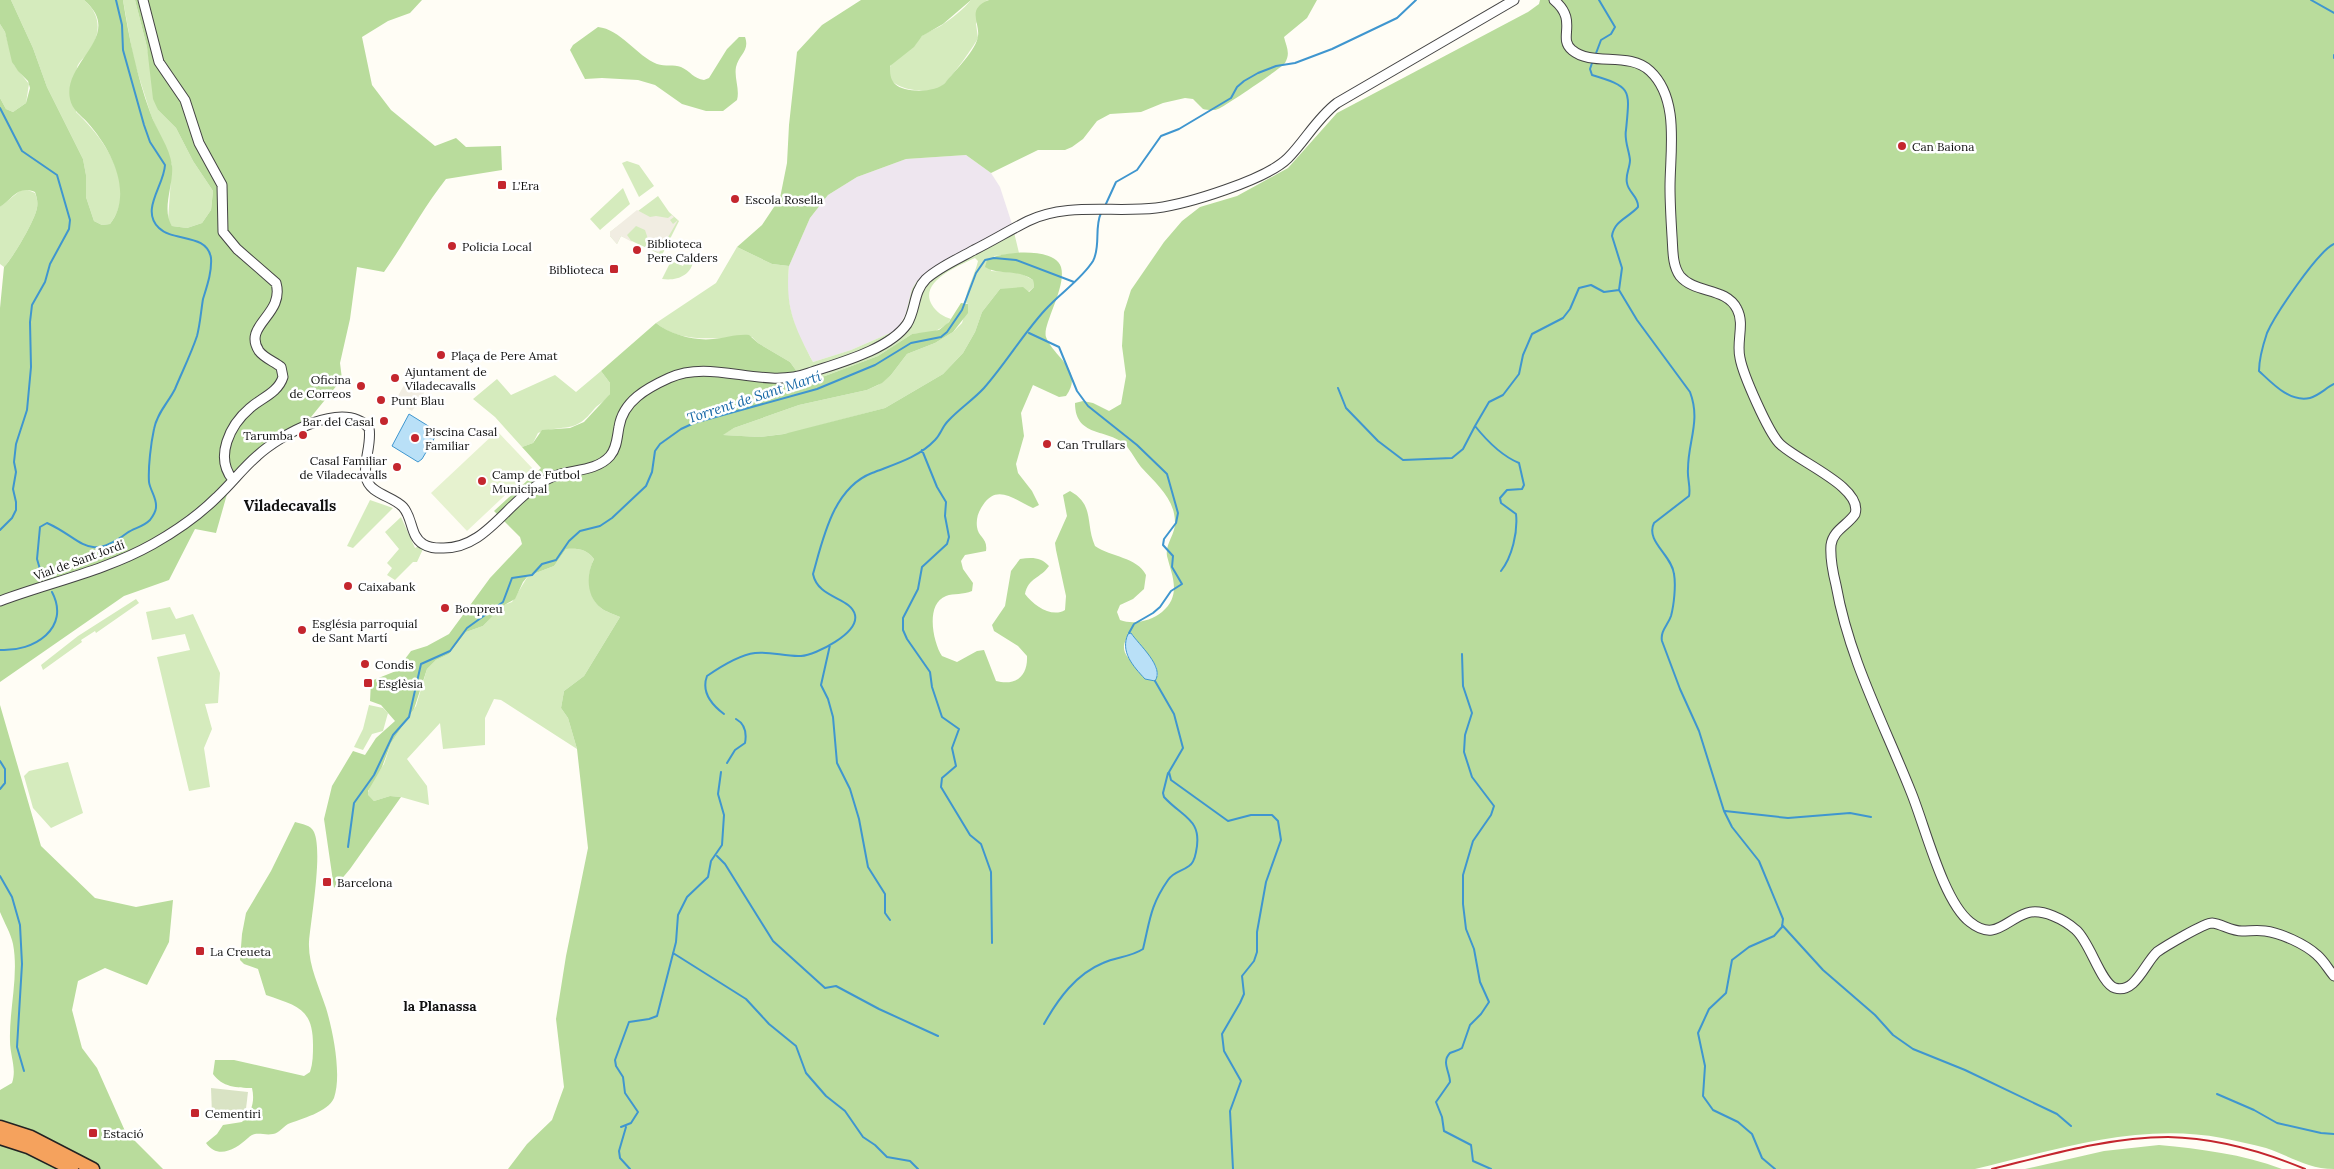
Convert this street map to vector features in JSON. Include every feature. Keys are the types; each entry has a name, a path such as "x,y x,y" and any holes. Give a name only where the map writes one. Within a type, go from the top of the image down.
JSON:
{"highway":[{"path":"0,1127 38,1141 93,1169"},
{"path":"0,1138 28,1147 72,1169"},
{"path":"0,1143 72,1169"}],"street":[{"path":"143,0 158,62 182,94 199,143 222,185 223,232 237,249 276,283 279,291 278,299 258,328 255,338 260,353 281,367 283,377 279,387 245,412 231,433 223,460 226,472 233,480"},
{"name":"Vial de Sant Jordi","path":"0,601 89,572 135,553 164,537 196,514 259,454 303,427 331,418 349,418 364,423 370,433 366,478 374,490 403,507 409,517 416,537 422,544 439,548 460,546 480,538 526,494 552,477 592,466 607,459 614,448 624,411 632,400 651,387 677,375 692,372 773,380 796,378 872,350 894,337 907,324 918,291 925,280 936,271 1036,218 1054,212 1157,208 1184,202 1267,172 1290,156 1319,119 1337,103 1514,0"},
{"path":"1554,0 1567,16 1566,36 1569,47 1581,55 1631,61 1646,67 1657,78 1665,95 1672,136 1670,194 1674,257 1677,271 1688,282 1724,296 1736,307 1740,318 1740,359 1768,424 1777,440 1792,453 1847,489 1855,500 1855,514 1835,534 1831,544 1833,572 1841,610 1861,673 1911,790 1951,897 1962,914 1976,926 1992,930 2005,926 2030,912 2043,913 2061,920 2081,935 2105,979 2110,986 2116,989 2124,988 2133,983 2152,957 2162,948 2182,938 2200,925 2208,923 2235,930 2267,931 2289,939 2317,954 2334,976"}],"shaded area":[{"path":"966,155 991,173 1000,187 1012,224 952,257 908,309 897,330 851,350 813,362 797,332 787,290 789,266 810,218 828,195 857,177 906,159"},
{"path":"637,210 650,217 668,218 672,215 674,217 670,220 673,224 678,220 659,253 647,247 649,242 645,230 636,226 627,235 632,242 621,236 617,244 610,236 610,232"},
{"path":"407,380 426,390 412,411 395,401"}],"green space":[{"path":"0,0 11,0 33,48 47,87 83,159 86,175 86,197 94,221 102,225 110,224 117,212 120,199 120,185 117,172 105,145 75,109 70,99 70,85 96,37 98,25 95,13 84,0 123,0 141,85 153,119 171,159 172,173 168,212 172,226 187,228 202,223 211,210 213,191 193,161 176,128 158,110 153,99 147,47 135,0 422,0 410,13 388,21 362,37 372,85 391,110 435,146 456,138 466,147 501,146 502,170 446,179 384,272 357,267 350,319 340,363 342,379 311,417 279,434 258,449 233,473 216,533 195,529 169,580 124,596 0,682 0,308 4,267 13,256 28,230 37,208 37,198 35,192 24,190 0,207 0,98 6,109 13,112 26,103 30,88 28,81 12,62 5,32 0,24"},
{"path":"11,0 84,0 94,12 98,25 95,39 77,68 75,84 76,112 107,149 119,179 121,195 118,210 110,224 102,225 94,221 86,197 86,175 83,159 47,87 33,48"},
{"path":"123,0 135,0 147,47 158,110 176,128 193,161 213,191 211,210 202,223 187,228 172,226 168,220 172,165 151,115 134,61"},
{"path":"861,0 971,0 943,24 922,36 914,47 890,66 891,78 895,84 905,89 920,91 935,89 945,83 974,47 978,36 976,12 978,7 989,0 1317,0 1307,18 1284,37 1288,53 1285,63 1218,109 1203,109 1193,99 1185,98 1163,103 1141,112 1110,114 1097,121 1083,139 1072,147 1065,150 1038,150 991,173 966,155 906,159 857,177 828,195 810,218 789,266 772,264 737,247 762,225 780,198 787,163 797,52 822,25"},
{"path":"971,0 989,0 986,1 976,24 978,38 945,84 935,90 926,91 906,88 897,85 891,80 889,73 891,65 895,60 912,48 924,34 942,25"},
{"path":"1540,0 2334,0 2334,1169 2316,1167 2266,1148 2222,1138 2160,1133 2097,1140 1975,1169 508,1169 527,1144 552,1120 564,1087 556,1019 566,956 588,848 577,749 568,718 561,708 564,691 584,676 620,617 603,609 592,598 589,578 594,559 582,550 566,549 554,566 528,576 515,599 501,607 483,626 466,632 449,654 436,660 427,669 414,709 391,743 382,767 368,791 368,795 374,801 390,796 401,797 350,869 334,888 324,819 332,786 353,751 365,755 376,738 395,721 381,705 370,701 371,681 396,671 411,651 427,646 449,634 490,578 522,544 520,537 494,511 541,468 522,447 533,443 542,430 570,428 584,422 610,394 610,383 601,371 656,323 676,334 699,339 749,335 758,343 790,362 803,380 825,376 878,356 912,334 939,330 949,322 961,303 968,304 968,313 953,332 935,343 907,354 891,375 882,383 867,390 799,405 734,428 723,435 759,437 784,434 885,408 943,374 963,353 975,332 982,312 1000,289 1023,287 1029,292 1034,287 1033,280 1027,276 990,270 985,267 987,260 1004,254 1015,253 1049,256 1057,261 1061,267 1062,275 1061,285 1048,324 1046,337 1066,364 1072,379 1071,387 1066,396 1059,397 1033,385 1021,413 1024,436 1016,464 1018,473 1032,491 1039,505 1033,508 1000,494 988,498 980,510 977,521 979,533 986,543 986,551 965,555 961,561 963,569 973,583 972,591 946,596 939,600 933,615 934,633 942,656 957,662 977,651 984,650 996,681 1014,681 1023,674 1027,663 1027,656 1018,646 994,631 992,625 1005,606 1011,571 1020,559 1036,558 1049,566 1032,581 1025,594 1038,606 1049,612 1055,613 1065,610 1066,596 1055,543 1067,516 1063,495 1070,491 1078,496 1086,508 1095,546 1136,564 1146,575 1144,589 1133,599 1120,605 1117,612 1120,620 1137,622 1153,618 1168,606 1172,599 1174,585 1167,552 1175,523 1172,506 1164,492 1141,467 1128,448 1113,437 1096,432 1081,423 1077,415 1075,403 1083,401 1093,403 1109,411 1121,404 1126,376 1122,346 1124,312 1131,290 1164,242 1182,221 1200,207 1237,196 1288,168 1337,113 1528,12 1539,4","holes":["1131,633 1156,666 1158,676 1130,660 1124,648 1125,641"]},
{"path":"0,24 5,32 14,65 29,84 26,103 13,112 6,109 0,98"},
{"path":"598,27 614,32 642,55 657,64 681,67 697,78 704,80 709,78 727,49 739,37 745,37 746,46 736,67 737,100 723,111 706,111 682,104 655,85 638,80 585,79 570,50 573,45"},
{"path":"627,161 639,165 654,186 639,197 622,163"},
{"path":"623,188 630,204 600,230 590,219"},
{"path":"21,190 35,193 37,208 23,239 4,267 0,264 0,207"},
{"path":"658,196 669,212 679,221 662,255 621,236 617,244 610,236 610,232"},
{"path":"1012,224 1019,253 994,256 991,271 1020,273 1033,280 1034,287 1028,292 1000,289 982,312 975,332 963,353 943,374 885,408 791,433 759,437 722,435 734,428 799,405 867,390 878,385 891,375 907,354 935,343 953,332 962,323 968,304 965,302 966,297 978,261 975,258 950,270 935,282 930,289 929,297 934,308 940,314 951,319 946,325 934,332 912,334 878,356 825,376 803,380 790,362 758,343 752,337 690,337 678,335 656,323 716,283 737,247 772,264 789,266 788,293 792,316 813,362 851,350 897,330 905,317 912,289 917,281 934,267"},
{"path":"688,256 694,259 687,273 678,278 662,279 671,261 683,266"},
{"path":"601,371 610,383 610,394 607,398 581,422 569,427 538,433 533,443 522,447 495,417 473,399 497,379 511,395 555,375 576,392"},
{"name":"Camp de Futbol Municipal","path":"497,431 533,469 467,531 431,493"},
{"path":"370,500 393,508 353,548 347,546"},
{"path":"401,517 415,548 419,546 423,549 417,562 413,562 395,580 387,575 392,568 387,563 399,549 385,532"},
{"path":"566,549 582,550 594,559 589,578 593,598 601,608 620,617 584,676 564,691 561,708 568,718 577,749 501,700 494,699 485,718 485,745 443,749 440,723 407,759 427,786 429,805 390,796 374,801 367,795 371,784 384,764 391,743 416,706 427,669 436,660 449,654 466,632 483,626 501,606 512,602 528,576 554,566"},
{"path":"136,599 139,603 96,633 95,631 81,640 82,642 43,670 41,665 78,636"},
{"path":"170,607 176,619 193,614 220,673 218,703 205,704 212,729 204,748 210,787 189,791 157,657 190,650 185,634 152,640 146,612"},
{"path":"0,705 41,846 95,898 136,907 173,900 169,942 147,985 105,968 78,981 72,1010 82,1048 97,1068 125,1131 163,1169 0,1169 0,1090 12,1083 14,1072 10,1046 10,1029 15,956 12,940 0,912"},
{"path":"369,705 383,708 388,713 383,731 372,734 363,750 354,747 363,729"},
{"path":"68,762 83,813 51,828 33,808 24,776 29,771"},
{"path":"295,822 311,828 316,841 316,886 309,951 334,1041 337,1077 334,1098 331,1103 320,1111 288,1124 275,1133 254,1134 233,1149 221,1152 216,1151 206,1143 217,1134 223,1125 242,1122 250,1111 253,1098 252,1088 230,1086 221,1082 213,1074 215,1060 234,1060 304,1076 311,1069 313,1055 312,1033 306,1016 294,1006 266,995 258,969 244,964 240,960 246,913 271,871"},
{"path":"211,1088 248,1092 245,1117 212,1114"},
{"path":"2159,1145 2190,1148 2252,1159 2282,1169 2025,1169 2104,1151"}],"water":[{"name":"Piscina Casal Familiar","path":"409,414 438,432 422,459 418,462 392,446"},
{"path":"1131,633 1150,656 1157,669 1155,681 1145,679 1129,658 1126,641 1128,634"}],"waterway":[{"path":"42,576 37,559 40,527 47,523 78,541 94,547 114,542 150,520 154,514 156,504 149,476 155,423 175,389 195,343 211,268 211,258 208,250 203,245 196,241 165,232 154,221 152,206 165,165 150,142 144,125 123,50 122,25 116,0"},
{"path":"1105,206 1116,182 1137,170 1161,136 1179,129 1231,98 1237,87 1244,81 1276,66 1295,63 1332,49 1397,18 1416,0"},
{"path":"1595,56 1601,40 1611,34 1615,27 1599,0"},
{"path":"2311,0 2334,13"},
{"path":"1501,571 1511,552 1515,536 1516,514 1501,503 1500,498 1507,490 1522,489 1524,485 1519,463 1495,448 1475,426 1489,402 1503,395 1519,374 1523,355 1532,334 1563,318 1570,309 1579,288 1591,285 1604,292 1619,290 1622,268 1612,236 1613,231 1618,223 1638,207 1637,200 1629,189 1627,180 1630,160 1626,138 1628,98 1626,92 1615,83 1592,75 1590,69 1593,60"},
{"path":"0,108 22,151 57,175 70,220 69,229 50,264 45,282 32,305 30,322 31,367 27,410 16,444 14,462 16,472 13,489 16,510 12,518 0,530"},
{"path":"724,714 715,707 709,698 705,687 707,676 724,665 749,654 808,655 835,642 850,629 855,615 852,609 821,588 813,574 826,531 839,502 859,480 906,460 928,446 937,438 948,421 984,388 1037,319 1083,274 1093,261 1097,249 1098,225 1101,213"},
{"path":"2334,244 2307,271 2271,324 2263,347 2259,371 2282,391 2295,398 2313,397 2334,384"},
{"name":"Torrent de Sant Martí","path":"348,847 354,803 374,775 393,735 409,717 421,664 450,651 467,628 503,602 512,578 532,575 542,564 556,560 569,541 580,531 600,526 612,518 646,486 652,472 655,451 660,444 681,429 694,423 817,389 875,365 911,343 941,337 947,332 962,310 976,273 985,260 994,258 1016,260 1074,282"},
{"path":"1619,290 1637,320 1690,392 1693,402 1694,422 1688,472 1689,496 1654,523 1652,530 1656,542 1672,567 1675,579 1672,611 1663,631 1662,641 1680,689 1699,731 1724,811 1732,827 1759,861 1783,919 1782,927 1774,936 1749,947 1732,960 1726,993 1709,1009 1698,1033 1705,1066 1703,1096 1713,1110 1738,1122 1752,1134 1762,1158 1775,1169"},
{"path":"1029,333 1059,347 1077,391 1088,406 1137,445 1167,474 1178,513 1176,523 1164,539 1163,545 1173,556 1172,567 1182,584 1171,591 1160,607 1153,613 1134,624 1129,633"},
{"path":"1338,388 1346,408 1378,441 1403,460 1452,458 1463,449 1475,426"},
{"path":"922,450 937,487 946,502 945,516 949,537 947,544 922,567 918,589 903,618 903,630 907,639 930,672 932,687 942,717 959,729 952,748 956,766 942,778 941,787 970,835 981,844 991,872 992,943"},
{"path":"0,650 13,650 25,647 46,635 53,627 57,617 57,605 52,592"},
{"path":"830,645 821,685 828,699 833,717 837,763 850,789 859,819 868,867 885,894 885,913 890,920"},
{"path":"1462,654 1463,686 1472,713 1465,735 1464,752 1472,777 1494,806 1491,815 1473,841 1463,875 1463,904 1466,929 1474,949 1480,982 1489,1002 1470,1025 1462,1048 1447,1056 1446,1063 1450,1082 1436,1102 1442,1117 1444,1131 1471,1145 1473,1161 1491,1169"},
{"path":"1155,681 1174,714 1183,748 1169,772 1171,780 1228,821 1251,815 1272,815 1278,821 1281,840 1266,882 1257,932 1257,952 1254,961 1242,976 1244,994 1222,1034 1224,1051 1241,1081 1230,1111 1233,1169"},
{"path":"727,763 735,750 745,743 745,729 736,719"},
{"path":"0,761 5,769 5,783 0,789"},
{"path":"621,1127 631,1123 638,1112 625,1093 623,1077 616,1066 615,1060 629,1022 657,1016 676,942 678,915 687,897 708,877 711,861 722,845 724,815 718,794 721,772"},
{"path":"1044,1024 1055,1005 1084,974 1103,963 1134,954 1143,949 1151,913 1162,889 1173,875 1193,862 1196,854 1197,832 1190,820 1164,797 1163,793 1168,773"},
{"path":"1725,811 1788,818 1850,813 1871,817"},
{"path":"717,856 725,864 773,941 825,988 836,986 879,1009 938,1036"},
{"path":"0,876 12,897 20,925 22,964 17,1047 24,1071"},
{"path":"1782,925 1823,970 1875,1015 1893,1035 1913,1049 1965,1070 2057,1114 2071,1126"},
{"path":"673,953 746,999 769,1024 796,1046 806,1073 826,1096 845,1111 863,1137 875,1145 887,1157 910,1161 918,1169"},
{"path":"2217,1094 2254,1110 2277,1123 2334,1134"},
{"path":"626,1127 619,1151 620,1158 630,1169"}],"railway":[{"path":"1992,1169 2101,1143 2168,1137 2221,1143 2255,1151 2305,1169"}],"place":[{"name":"Can Baiona","path":"1902,146"},
{"name":"L'Era","path":"502,185"},
{"name":"Escola Rosella","path":"735,199"},
{"name":"Policia Local","path":"452,246"},
{"name":"Biblioteca Pere Calders","path":"637,250"},
{"name":"Biblioteca","path":"614,269"},
{"name":"Plaça de Pere Amat","path":"441,355"},
{"name":"Ajuntament de Viladecavalls","path":"395,378"},
{"name":"Oficina de Correos","path":"361,386"},
{"name":"Punt Blau","path":"381,400"},
{"name":"Bar del Casal","path":"384,421"},
{"name":"Tarumba","path":"303,435"},
{"name":"Piscina Casal Familiar","path":"415,438"},
{"name":"Can Trullars","path":"1047,444"},
{"name":"Casal Familiar de Viladecavalls","path":"397,467"},
{"name":"Camp de Futbol Municipal","path":"482,481"},
{"name":"Caixabank","path":"348,586"},
{"name":"Bonpreu","path":"445,608"},
{"name":"Església parroquial de Sant Martí","path":"302,630"},
{"name":"Condis","path":"365,664"},
{"name":"Esglèsia","path":"368,683"},
{"name":"Barcelona","path":"327,882"},
{"name":"La Creueta","path":"200,951"},
{"name":"Cementiri","path":"195,1113"},
{"name":"Estació","path":"93,1133"}],"district":[{"name":"Viladecavalls","path":"290,505"},
{"name":"la Planassa","path":"440,1006"}]}
